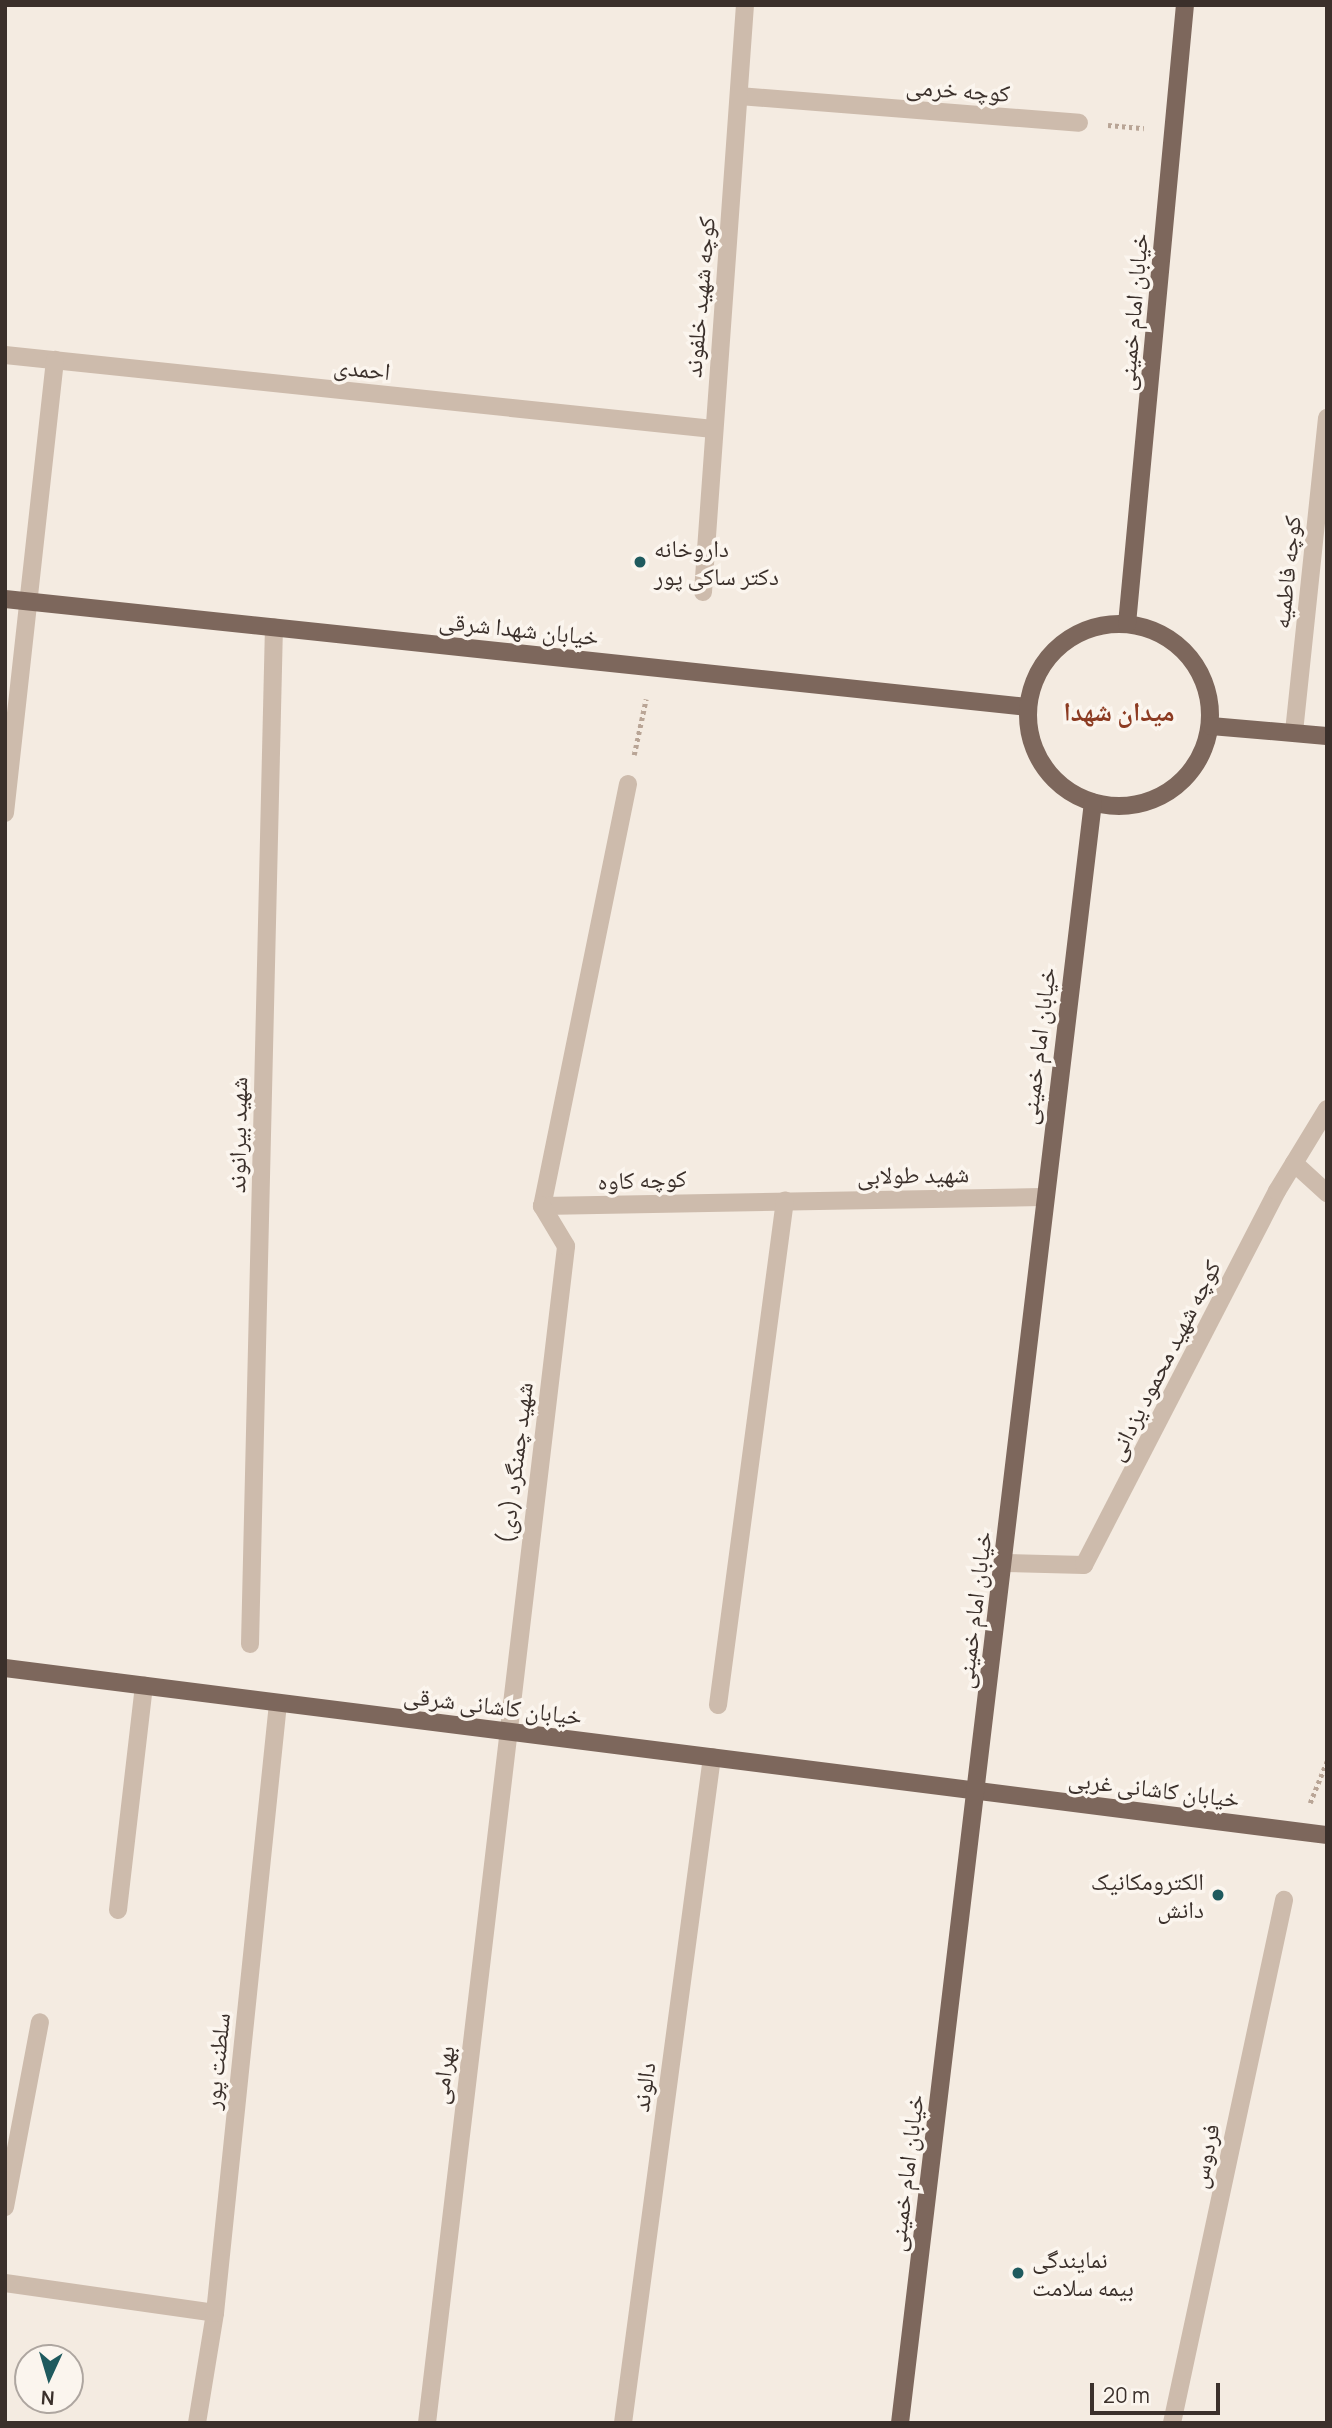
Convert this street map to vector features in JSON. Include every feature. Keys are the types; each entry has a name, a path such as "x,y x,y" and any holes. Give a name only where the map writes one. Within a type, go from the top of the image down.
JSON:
{"main road":[{"name":"خیابان امام خمینی","path":"1127,624 1185,5"},
{"name":"خیابان شهدا شرقی","path":"5,599 1027,707"},
{"path":"1127,624 1156,631 1199,669 1211,726 1201,757 1182,782 1145,801 1093,802 1051,776 1028,732 1027,707 1050,654 1099,625 1127,624"},
{"path":"1211,726 1327,736"},
{"name":"خیابان امام خمینی","path":"900,2423 1004,1563 1042,1197 1093,802"},
{"name":"خیابان کاشانی شرقی","path":"5,1668 975,1790"},
{"name":"خیابان کاشانی غربی","path":"975,1790 1327,1835"}],"street":[{"name":"کوچه شهید خلفوند","path":"703,592 745,5"},
{"name":"کوچه خرمی","path":"739,96 1079,123"},
{"name":"احمدی","path":"5,355 713,429"},
{"path":"5,813 33,602 55,360"},
{"name":"کوچه فاطمیه","path":"1294,732 1327,418"},
{"name":"شهید بیرانوند","path":"250,1644 274,627"},
{"path":"542,1206 628,784"},
{"name":"کوچه شهید محمود یزدانی","path":"1004,1563 1084,1565 1294,1163 1327,1109"},
{"path":"1294,1163 1327,1193"},
{"name":"شهید طولابی","path":"785,1200 1042,1197"},
{"path":"718,1705 785,1200"},
{"name":"کوچه کاوه","path":"542,1206 785,1200"},
{"name":"شهید چمنگرد (دی)","path":"506,1732 566,1246 542,1206"},
{"path":"118,1910 144,1685"},
{"name":"سلطنت پور","path":"197,2423 215,2313 278,1703"},
{"name":"بهرامی","path":"426,2423 506,1732"},
{"name":"دالوند","path":"623,2423 712,1757"},
{"name":"فردوس","path":"1172,2423 1284,1900"},
{"path":"5,2207 40,2022"},
{"path":"5,2283 215,2313"}],"path":[{"path":"1079,123 1173,131"},
{"path":"628,784 653,667"}],"place":[{"name":"داروخانه دکتر ساکی پور","path":"640,562"},
{"name":"الکترومکانیک دانش","path":"1218,1895"},
{"name":"نمایندگی بیمه سلامت","path":"1018,2273"}],"district":[{"name":"میدان شهدا","path":"1119,712"}]}
